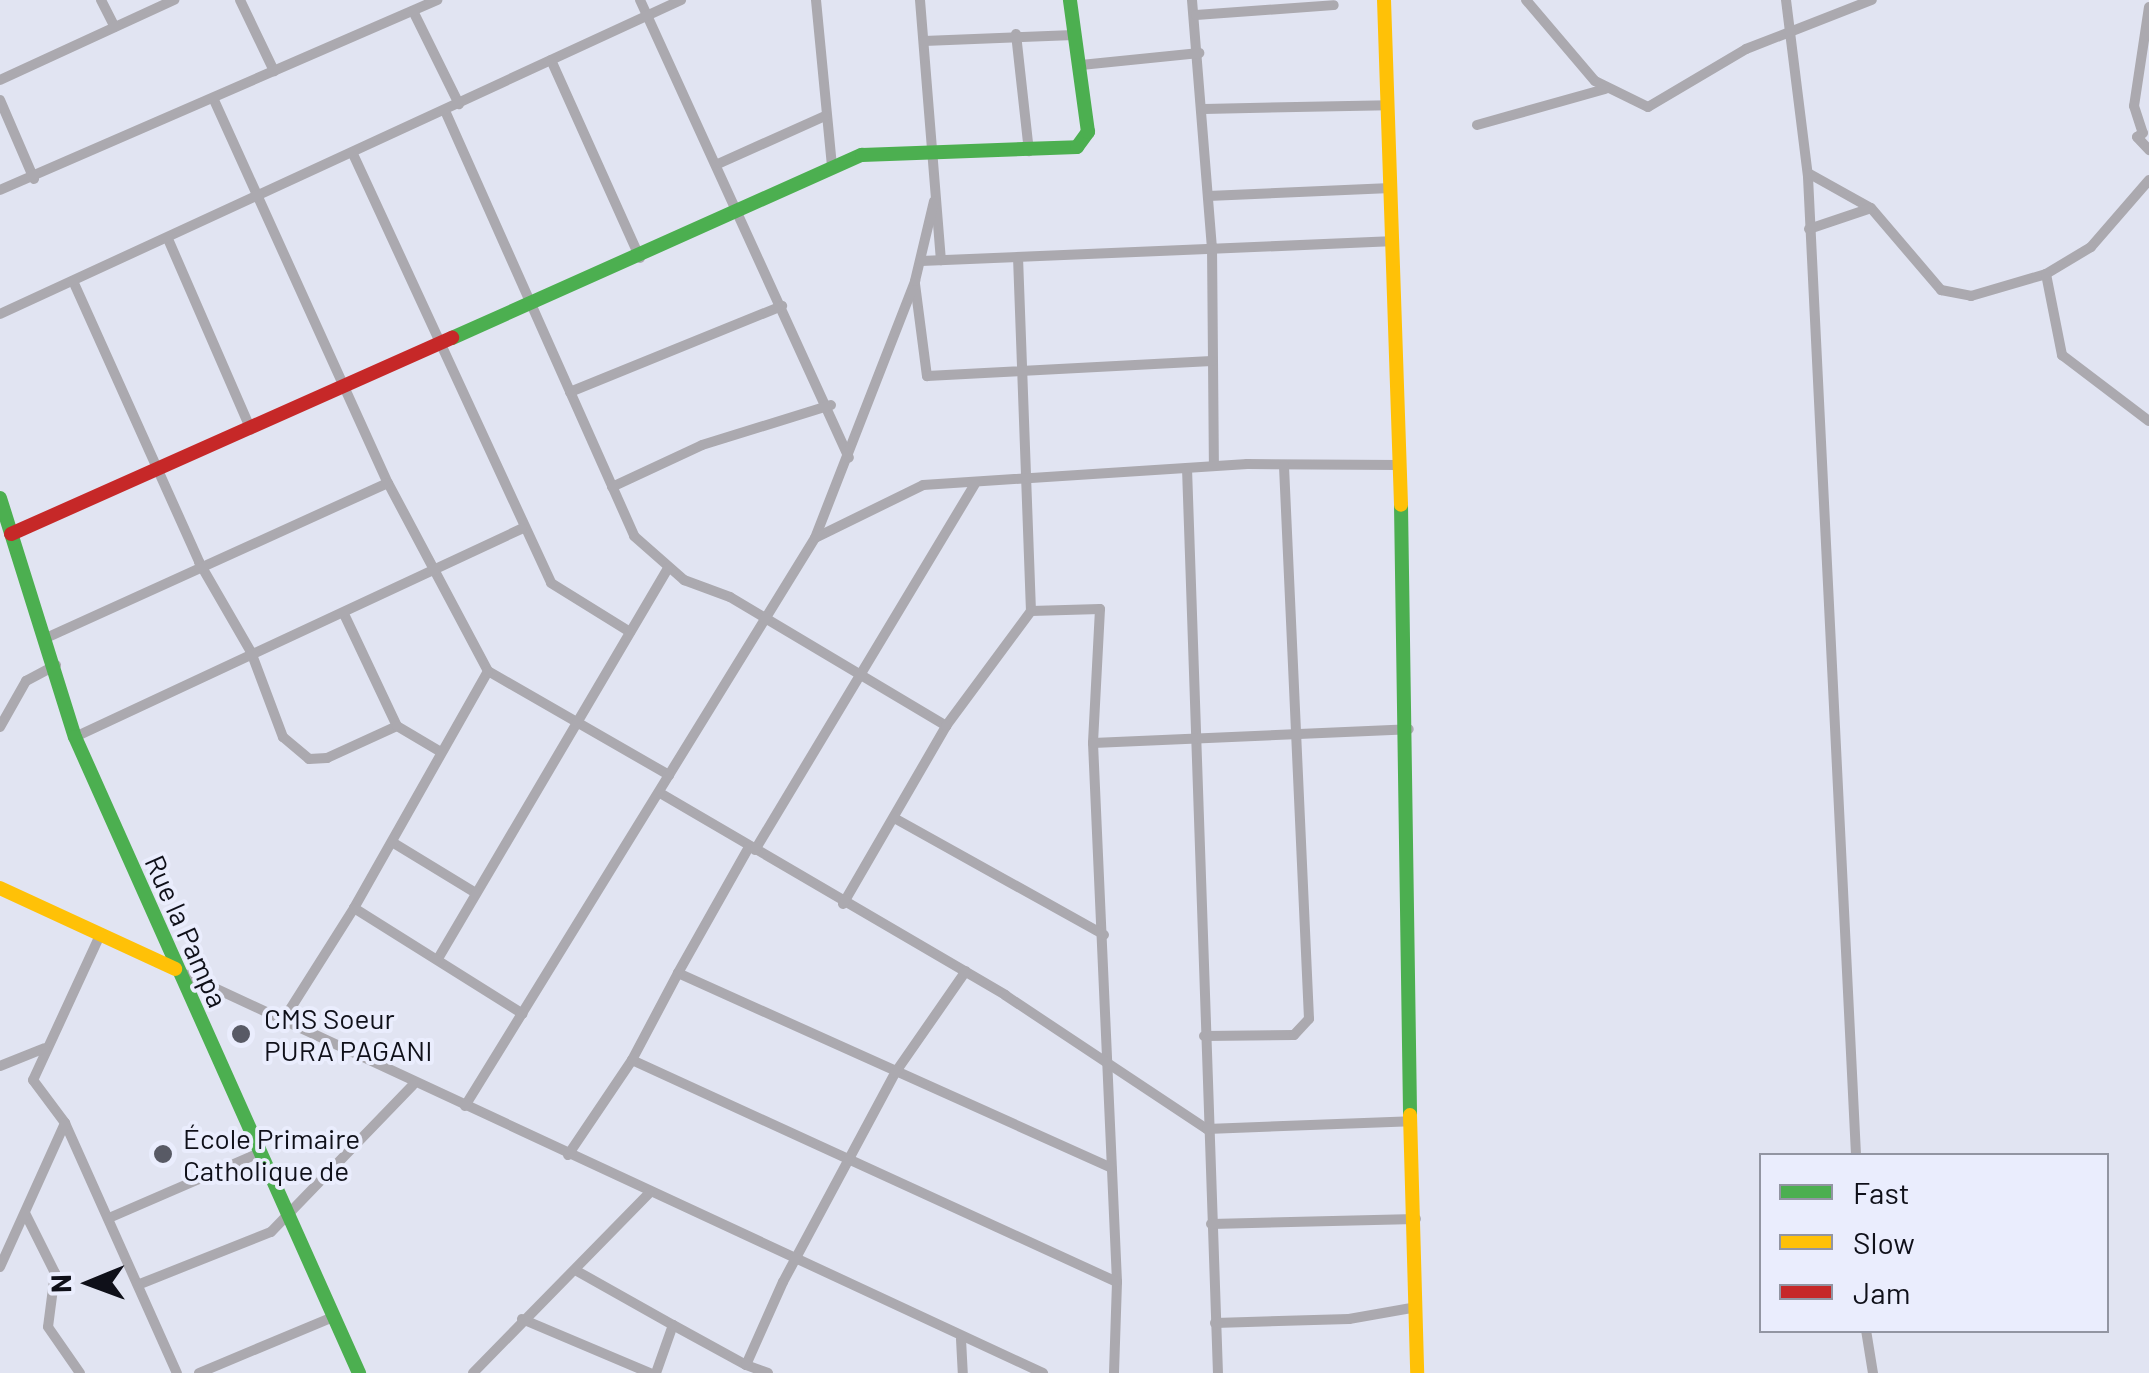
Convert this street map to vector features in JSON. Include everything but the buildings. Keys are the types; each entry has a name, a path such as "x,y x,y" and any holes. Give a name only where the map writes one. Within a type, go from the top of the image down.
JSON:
{"street":[{"path":"101,0 115,27"},
{"path":"0,80 174,0"},
{"path":"240,0 274,71"},
{"path":"0,190 34,179 437,0"},
{"path":"640,0 741,208 782,306 831,405 850,458"},
{"path":"0,314 446,114 459,104 681,0"},
{"path":"816,0 832,168"},
{"path":"920,0 929,156 941,260"},
{"path":"12,534 161,474 348,391 438,346 862,156 1029,152 1084,141 1081,65 1070,0"},
{"path":"1192,0 1204,109 1212,246 1214,466"},
{"path":"1384,0 1410,729 1403,881 1418,1373"},
{"path":"1526,0 1606,90 1648,107 1746,49 1872,0"},
{"path":"1786,0 1808,173 1841,734 1836,874 1856,1153"},
{"path":"1196,15 1334,5"},
{"path":"2149,8 2134,106 2142,134 2136,137 2149,150"},
{"path":"413,11 459,104"},
{"path":"1016,34 1029,152"},
{"path":"924,41 1074,34"},
{"path":"1081,65 1199,54"},
{"path":"551,60 640,258"},
{"path":"1477,125 1606,90"},
{"path":"0,100 34,179"},
{"path":"214,100 388,483 432,574 488,671 669,775"},
{"path":"1204,109 1388,105"},
{"path":"446,114 634,536 668,568 861,673 946,726"},
{"path":"720,163 826,116"},
{"path":"353,154 522,530 551,583 630,632"},
{"path":"1808,173 1871,208 1941,290 1972,296 2046,274 2092,247 2149,180"},
{"path":"1208,196 1391,188"},
{"path":"466,1106 815,538 850,458 914,281 934,201"},
{"path":"1809,229 1871,208"},
{"path":"168,239 251,431"},
{"path":"920,261 1390,241"},
{"path":"843,904 896,819 946,726 1032,611 1018,257"},
{"path":"2046,274 2062,355 2149,421"},
{"path":"73,281 200,562 251,652 283,738 309,759 396,726"},
{"path":"914,281 927,376 1212,361"},
{"path":"570,392 782,306"},
{"path":"612,487 702,445 831,405"},
{"path":"815,538 923,485 1214,466 1398,465"},
{"path":"1204,1036 1294,1035 1309,1019 1292,736 1284,466"},
{"path":"1187,468 1218,1373"},
{"path":"46,638 200,562 388,483"},
{"path":"568,1155 632,1060 678,973 975,484"},
{"name":"Rue la Pampa","path":"0,498 56,665 75,737 175,969 359,1373"},
{"path":"75,737 251,652 344,614 522,530"},
{"path":"440,956 582,723 668,568"},
{"path":"1032,611 1100,609 1093,743 1117,1282 1114,1373"},
{"path":"344,614 396,726 440,752"},
{"path":"0,727 26,681 56,665"},
{"path":"282,1022 354,908 488,671"},
{"path":"1093,743 1196,735 1292,736 1410,729"},
{"path":"660,793 843,904 966,971 1207,1129 1411,1122"},
{"path":"896,819 1104,936"},
{"path":"392,842 476,893"},
{"path":"0,888 84,933 101,933 649,1194 1043,1373"},
{"path":"354,908 440,956 523,1014"},
{"path":"101,933 45,1048 34,1080 65,1123 177,1373"},
{"path":"746,1364 795,1260 852,1162 895,1073 966,971"},
{"path":"678,973 1111,1168"},
{"path":"0,1066 45,1048"},
{"path":"632,1060 1117,1282"},
{"path":"140,1284 271,1232 414,1084"},
{"path":"0,1267 65,1123"},
{"path":"109,1218 259,1154"},
{"path":"474,1373 522,1319 649,1194"},
{"path":"25,1213 55,1273 48,1327 80,1373"},
{"path":"1211,1224 1416,1219"},
{"path":"575,1270 768,1373"},
{"path":"1215,1323 1349,1319 1417,1307"},
{"path":"199,1373 227,1368 333,1316"},
{"path":"522,1319 653,1373 672,1325"},
{"path":"1866,1333 1873,1373"},
{"path":"961,1339 962,1373"}],"traffic: fast":[{"path":"452,338 862,155 1077,147 1088,132 1070,0"},
{"path":"0,498 75,737 359,1373"},
{"path":"1401,505 1410,1115"}],"traffic: slow":[{"path":"1384,0 1401,505"},
{"path":"0,888 175,969"},
{"path":"1410,1115 1417,1373"}],"traffic: jam":[{"path":"11,534 452,338"}],"place":[{"name":"CMS Soeur PURA PAGANI","path":"241,1034"},
{"name":"École Primaire Catholique de","path":"163,1154"}]}
